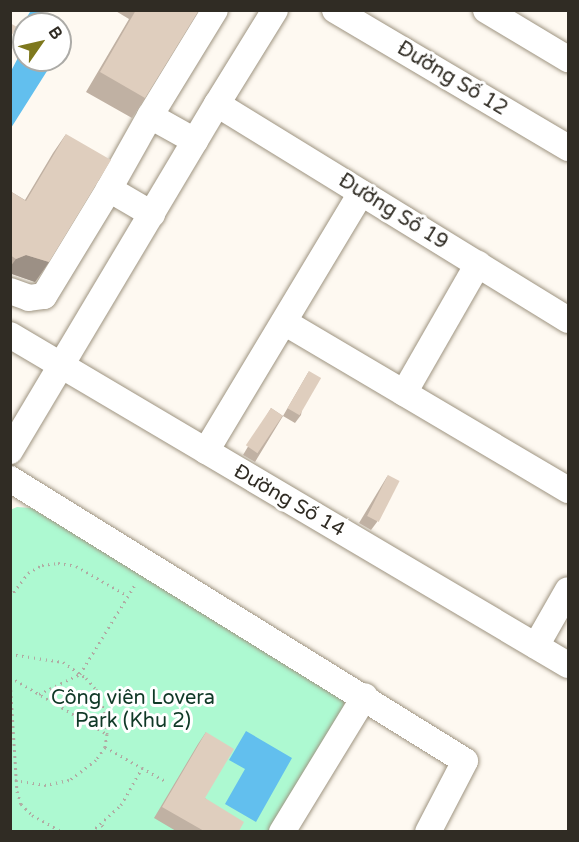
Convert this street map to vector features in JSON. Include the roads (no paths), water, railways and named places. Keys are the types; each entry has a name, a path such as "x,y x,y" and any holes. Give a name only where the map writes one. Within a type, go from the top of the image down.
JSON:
{"street":[{"path":"10,291 29,298 44,296 215,10"},
{"path":"10,451 275,10"},
{"name":"Đường Số 12","path":"335,10 568,148"},
{"path":"486,10 568,59"},
{"name":"Đường Số 19","path":"217,104 568,320"},
{"path":"150,116 195,141"},
{"path":"109,189 152,214"},
{"path":"206,452 361,193"},
{"path":"404,393 478,264"},
{"path":"284,322 568,490"},
{"name":"Đường Số 14","path":"10,335 568,665"},
{"path":"10,479 365,696 465,761 428,831"},
{"path":"536,646 568,590"},
{"path":"282,831 365,696"}],"water":[{"path":"12,69 12,72 46,72 11,128"},
{"path":"246,731 292,758 256,822 225,804 245,769 229,760"}],"park label":[{"name":"Công viên Lovera Park (Khu 2)","path":"133,710"}]}
